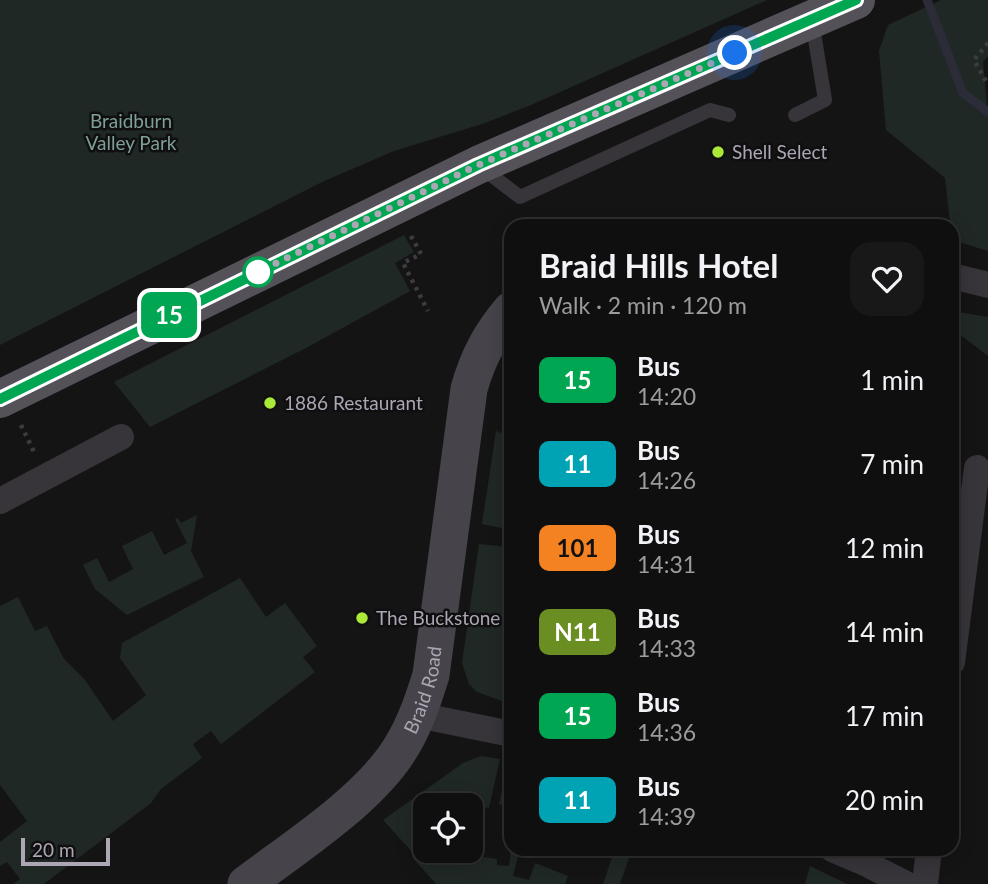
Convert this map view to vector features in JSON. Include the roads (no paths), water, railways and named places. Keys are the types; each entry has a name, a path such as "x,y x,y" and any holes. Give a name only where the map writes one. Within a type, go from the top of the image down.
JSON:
{"main road":[{"path":"3,398 478,165 856,0"}],"street":[{"path":"959,278 988,285"},
{"name":"Braid Road","path":"246,884 300,844 368,787 395,757 418,715 431,675 469,389 480,354 504,319"},
{"path":"0,501 121,437"},
{"path":"959,608 977,468"},
{"path":"418,715 504,733"},
{"path":"847,856 906,884"},
{"path":"925,884 928,856"}],"lane":[{"path":"795,115 825,100 811,20"},
{"path":"478,165 520,197 710,110 729,115"}],"waterway":[{"path":"927,0 963,93 988,112"}],"place":[{"name":"Shell Select","path":"718,152"},
{"name":"1886 Restaurant","path":"270,403"},
{"name":"The Buckstone","path":"362,618"}],"park label":[{"name":"Braidburn Valley Park","path":"131,132"}]}
